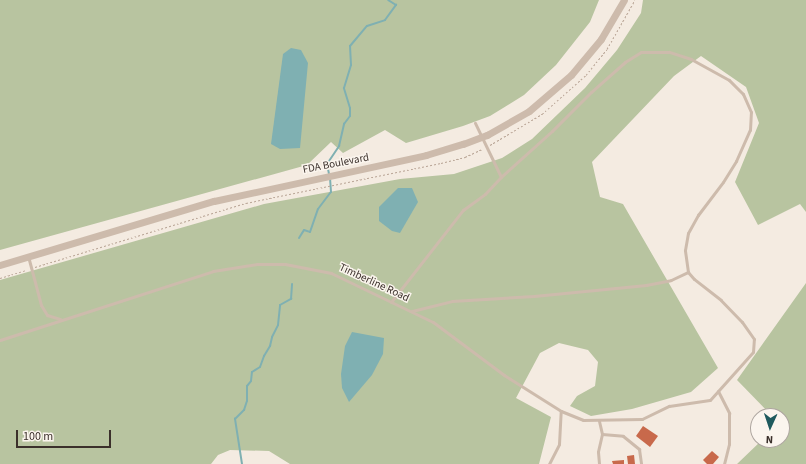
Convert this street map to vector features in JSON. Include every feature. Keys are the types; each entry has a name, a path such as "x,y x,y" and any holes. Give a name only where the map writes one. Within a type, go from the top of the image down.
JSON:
{"street":[{"name":"FDA Boulevard","path":"0,265 214,201 426,155 481,137 506,125 528,111 571,75 601,39 624,0"}],"lane":[{"path":"391,302 463,210 485,194 501,177 552,131 590,92 625,62 641,52 669,52 691,59 729,80 743,94 751,112 750,130 736,161 688,233 685,250 688,272 694,279 721,300 742,322 754,339 754,352 710,400 668,406 642,419 599,420 602,434 598,452 599,464"},
{"path":"475,123 501,177"},
{"path":"28,256 41,305 47,315 60,319"},
{"name":"Timberline Road","path":"0,340 60,319 213,271 258,264 285,264 331,273 412,311 433,322 504,375 561,411 583,420 599,420"},
{"path":"412,311 452,301 557,294 646,285 671,280 688,272"},
{"path":"718,391 729,413 729,444 724,464"},
{"path":"549,464 559,444 561,411"},
{"path":"602,434 623,436 639,449 641,464"}],"path":[{"path":"0,278 262,200 428,165"}],"green space":[{"path":"0,0 599,0 590,22 556,65 524,95 490,116 463,126 406,143 385,130 343,153 331,142 307,165 0,250"},
{"path":"643,0 806,0 806,212 800,204 758,225 735,182 759,123 746,87 701,56 674,76 592,162 600,197 623,204 718,368 691,392 632,409 591,416 570,406 577,396 595,386 598,362 588,350 559,343 540,353 516,398 551,417 539,464 290,464 269,451 230,450 218,455 211,464 0,464 0,280 264,204 400,179 454,174 502,158 532,139 585,88 617,50 641,13"},
{"path":"806,283 806,464 737,464 754,448 790,448 790,408 764,408 737,380"}],"water":[{"path":"291,48 301,50 308,63 300,148 280,149 271,144 283,54"},
{"path":"398,188 412,188 418,202 400,233 392,231 379,221 379,207"},
{"path":"352,332 384,338 383,354 372,375 349,402 342,388 341,374 345,346"}],"building":[{"path":"643,426 658,436 650,447 636,436"},
{"path":"712,451 719,457 713,464 707,464 703,460"},
{"path":"634,455 635,464 628,464 627,456"},
{"path":"624,460 624,464 613,464 612,461"}],"waterway":[{"path":"329,174 327,164 339,146 344,124 350,116 350,108 344,88 351,65 350,46 367,26 385,20 396,5 388,0"},
{"path":"299,238 304,230 310,232 318,209 331,192 330,178"},
{"path":"242,464 235,419 244,410 247,401 247,386 251,381 252,372 260,367 270,346 272,337 278,325 280,305 291,299 292,284"}]}
